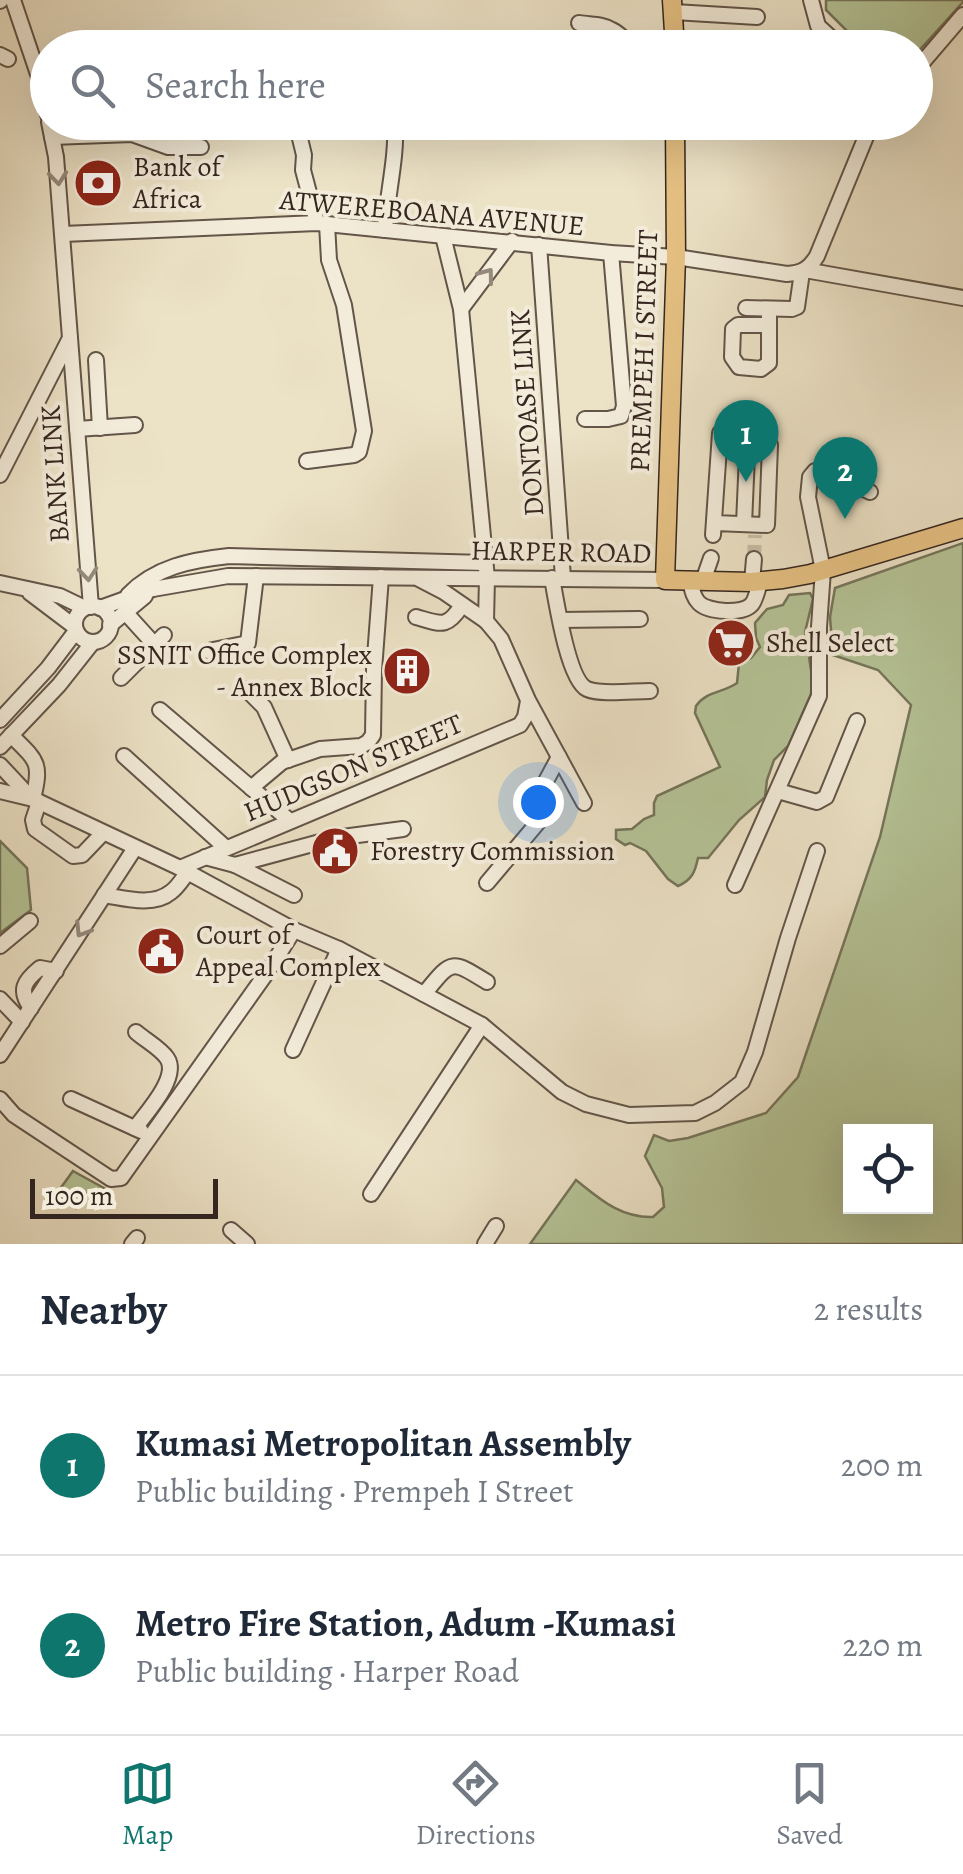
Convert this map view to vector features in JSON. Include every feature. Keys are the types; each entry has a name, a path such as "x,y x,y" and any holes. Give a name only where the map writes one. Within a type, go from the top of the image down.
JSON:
{"main road":[{"name":"PREMPEH I STREET","path":"665,580 676,258 675,140"},
{"name":"HARPER ROAD","path":"665,580 756,582 810,574 963,528"}],"street":[{"path":"12,0 30,51"},
{"path":"812,0 822,30"},
{"path":"673,6 757,18"},
{"path":"933,50 963,15"},
{"path":"579,23 613,30"},
{"name":"BANK LINK","path":"52,140 64,234 92,608"},
{"path":"149,140 168,147 201,147"},
{"path":"300,140 303,170 344,305 364,431 360,452 354,456 308,461"},
{"path":"385,230 396,140"},
{"path":"746,308 797,307 804,271 817,256 865,140"},
{"name":"ATWEREBOANA AVENUE","path":"64,234 322,223 676,258 786,274 804,271 961,293"},
{"path":"443,236 460,309 486,571 486,621"},
{"path":"460,309 512,241"},
{"name":"DONTOASE LINK","path":"539,245 560,620 578,684 590,692 650,691"},
{"path":"585,418 621,416 624,406 612,253"},
{"path":"769,309 769,326"},
{"path":"0,474 70,338"},
{"path":"96,360 100,428"},
{"path":"78,428 135,425"},
{"path":"720,433 770,444 767,525 751,528 714,529 720,433"},
{"path":"720,446 747,455 751,528"},
{"path":"735,884 819,696 822,570 808,497 810,477 824,468 870,492"},
{"path":"121,678 159,639 125,606 141,581 186,562 229,556 486,571"},
{"path":"711,558 697,581 695,598 708,609 739,610 753,604 754,559"},
{"name":"HARPER ROAD","path":"110,625 125,606 153,589 228,576 417,578 486,571 558,578 665,580"},
{"path":"208,651 248,643 256,576"},
{"path":"251,788 282,762 320,749 361,746 373,735 381,577"},
{"path":"417,578 486,621 501,639 528,700 584,804"},
{"path":"0,582 106,612 110,625 103,639 83,639 76,629 26,590"},
{"path":"416,617 446,622 453,619 462,605"},
{"name":"HARPER ROAD","path":"92,608 125,606"},
{"path":"0,720 48,668 76,629 79,613 92,608"},
{"path":"560,620 640,619"},
{"path":"93,642 59,685 5,741 33,757 38,768 35,829 73,856 82,854 104,833"},
{"path":"246,689 264,708 288,760"},
{"name":"HUDGSON STREET","path":"104,894 141,900 171,893 184,870 204,857 520,725 528,700"},
{"path":"160,710 290,821"},
{"path":"778,791 817,802 826,798 857,721"},
{"path":"124,756 226,848"},
{"path":"487,883 540,820 543,794 559,756"},
{"path":"0,765 34,800"},
{"path":"0,791 34,800 339,949 482,1025 562,1092 586,1104 629,1115 694,1113 716,1103 742,1082 755,1052 817,851"},
{"path":"234,865 335,838 403,829"},
{"path":"0,1055 135,848"},
{"path":"204,857 234,865 294,895"},
{"path":"0,946 30,921"},
{"path":"0,1099 14,1115 112,1179 121,1178 294,930"},
{"path":"293,1050 339,949"},
{"path":"424,994 452,965 460,965 487,982"},
{"path":"0,999 22,1022"},
{"path":"371,1194 482,1025"},
{"path":"135,1128 170,1076 168,1059 136,1032"},
{"path":"71,1099 151,1135"},
{"path":"485,1244 496,1226"},
{"path":"231,1230 247,1244"}],"green space":[{"path":"826,0 963,0 933,35 933,30 846,30 826,10"},
{"path":"963,543 963,1244 530,1244 576,1180 620,1211 653,1217 664,1207 662,1188 645,1156 654,1135 669,1141 688,1138 766,1113 798,1077 880,837 911,705 878,670 833,655 830,617 835,588"},
{"path":"810,593 813,599 805,632 811,694 788,746 774,760 765,797 739,820 708,858 698,858 692,875 678,886 646,851 616,839 616,830 632,829 654,815 657,796 720,767 695,713 696,706 705,697 737,683 739,663 751,658 760,647 755,623 767,609 783,605 789,595"},
{"path":"0,841 27,868 31,910 0,933"},
{"path":"73,1171 111,1192 106,1202 87,1193 76,1208 57,1193"}],"tunnel":[{"path":"754,559 755,535"}],"place":[{"name":"Bank of Africa","path":"98,183"},
{"name":"Kumasi Metropolitan Assembly","path":"746,482"},
{"name":"Metro Fire Station, Adum -Kumasi","path":"845,519"},
{"name":"Shell Select","path":"731,643"},
{"name":"SSNIT Office Complex - Annex Block","path":"407,671"},
{"name":"Forestry Commission","path":"335,851"},
{"name":"Court of Appeal Complex","path":"161,951"}]}
